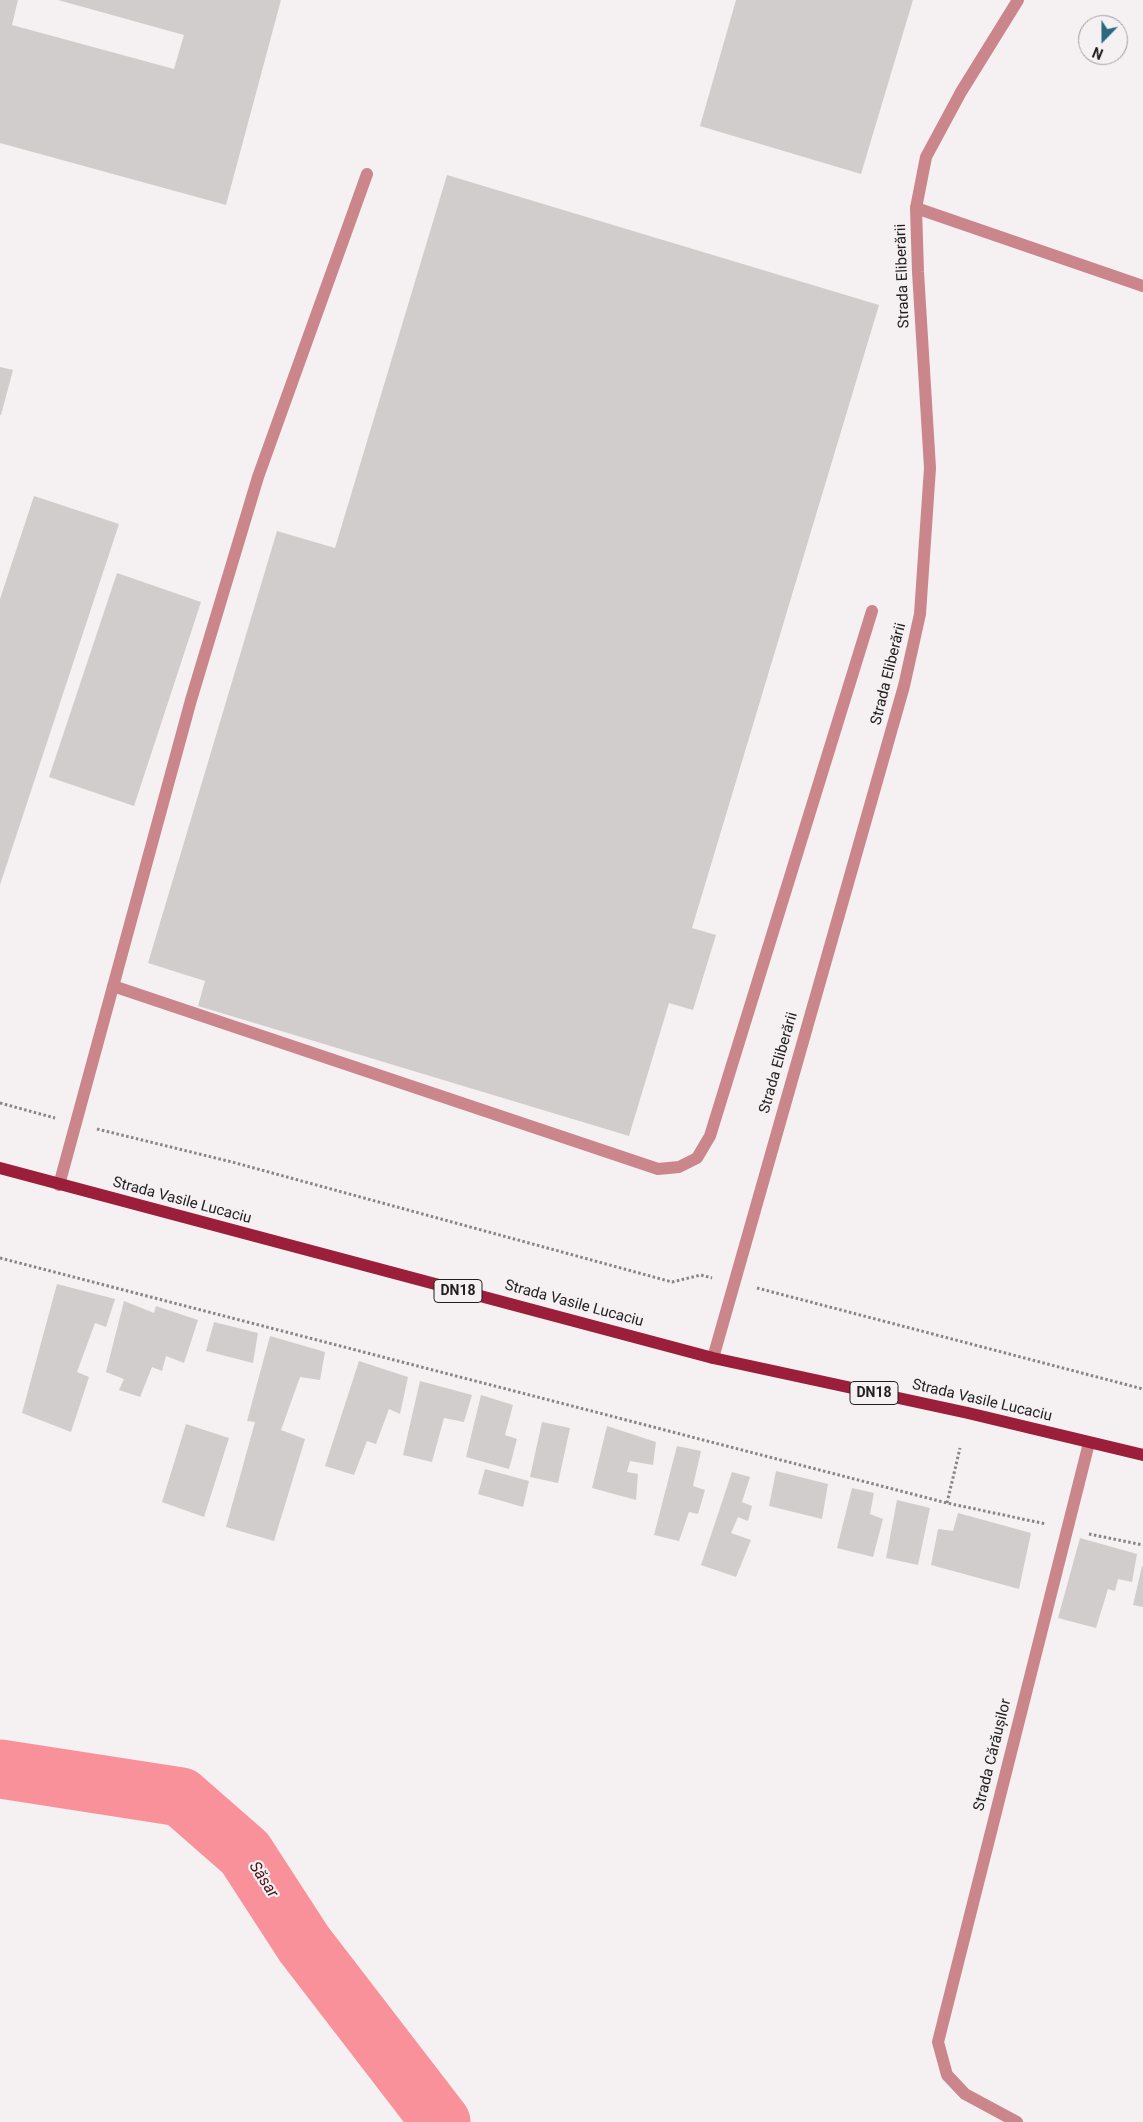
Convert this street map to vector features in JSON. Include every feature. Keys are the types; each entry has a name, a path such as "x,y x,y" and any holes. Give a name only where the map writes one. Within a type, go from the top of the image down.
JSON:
{"main road":[{"name":"Strada Vasile Lucaciu","path":"0,1168 713,1358 1143,1454"}],"street":[{"name":"Strada Eliberării","path":"713,1358 904,686 920,614 930,468 916,208 926,157 961,92 1018,0"},
{"path":"59,1185 191,700 258,477 368,174"},
{"path":"916,208 1143,286"},
{"path":"113,986 658,1169 679,1167 697,1158 710,1136 872,612"},
{"name":"Strada Cărăușilor","path":"1017,2122 964,2094 946,2075 938,2042 1090,1443"}],"path":[{"path":"0,1103 75,1124 232,1162 672,1282 701,1275 734,1282 1143,1389"},
{"path":"0,1258 947,1503 1143,1545"},
{"path":"947,1503 960,1448"}],"building":[{"path":"0,0 18,0 12,25 174,69 184,35 58,0 281,0 226,205 0,143"},
{"path":"736,0 913,0 861,174 700,126"},
{"path":"447,175 879,305 692,928 716,935 693,1010 669,1003 629,1136 198,1006 205,981 148,963 277,531 335,548"},
{"path":"0,367 13,370 1,415 0,415"},
{"path":"34,496 119,524 0,885 0,599"},
{"path":"117,573 201,602 134,806 49,777"},
{"path":"57,1284 115,1299 106,1327 95,1323 77,1372 89,1377 71,1432 22,1413"},
{"path":"124,1301 154,1313 156,1306 198,1320 184,1363 166,1356 162,1371 152,1367 140,1397 119,1390 124,1379 106,1372"},
{"path":"214,1322 258,1333 253,1363 206,1351"},
{"path":"270,1336 325,1352 320,1380 300,1377 281,1430 305,1439 274,1541 226,1527 255,1422 247,1421"},
{"path":"359,1361 408,1377 400,1414 389,1409 376,1444 367,1441 354,1475 325,1466"},
{"path":"420,1381 472,1395 464,1422 444,1418 432,1462 403,1455"},
{"path":"481,1395 513,1405 505,1435 517,1439 509,1469 466,1457"},
{"path":"542,1422 570,1428 558,1483 530,1477"},
{"path":"186,1424 229,1438 204,1517 162,1502"},
{"path":"607,1426 656,1442 653,1465 630,1461 627,1472 638,1474 636,1500 592,1488"},
{"path":"677,1446 701,1451 693,1486 705,1490 698,1514 689,1512 679,1541 654,1535"},
{"path":"485,1469 529,1481 523,1507 478,1494"},
{"path":"776,1471 828,1484 822,1519 769,1506"},
{"path":"732,1472 750,1477 742,1502 752,1506 748,1521 738,1517 731,1533 751,1540 736,1577 701,1565"},
{"path":"852,1488 874,1493 870,1514 883,1519 873,1557 837,1548"},
{"path":"897,1500 930,1508 918,1565 886,1558"},
{"path":"958,1513 1031,1533 1019,1589 931,1565 938,1529 953,1531"},
{"path":"1080,1538 1137,1554 1132,1582 1118,1579 1115,1591 1108,1589 1096,1628 1058,1618"},
{"path":"1143,1566 1143,1607 1133,1605"}],"waterway":[{"name":"Săsar","path":"0,1769 181,1797 245,1853 304,1944 441,2122"}]}
